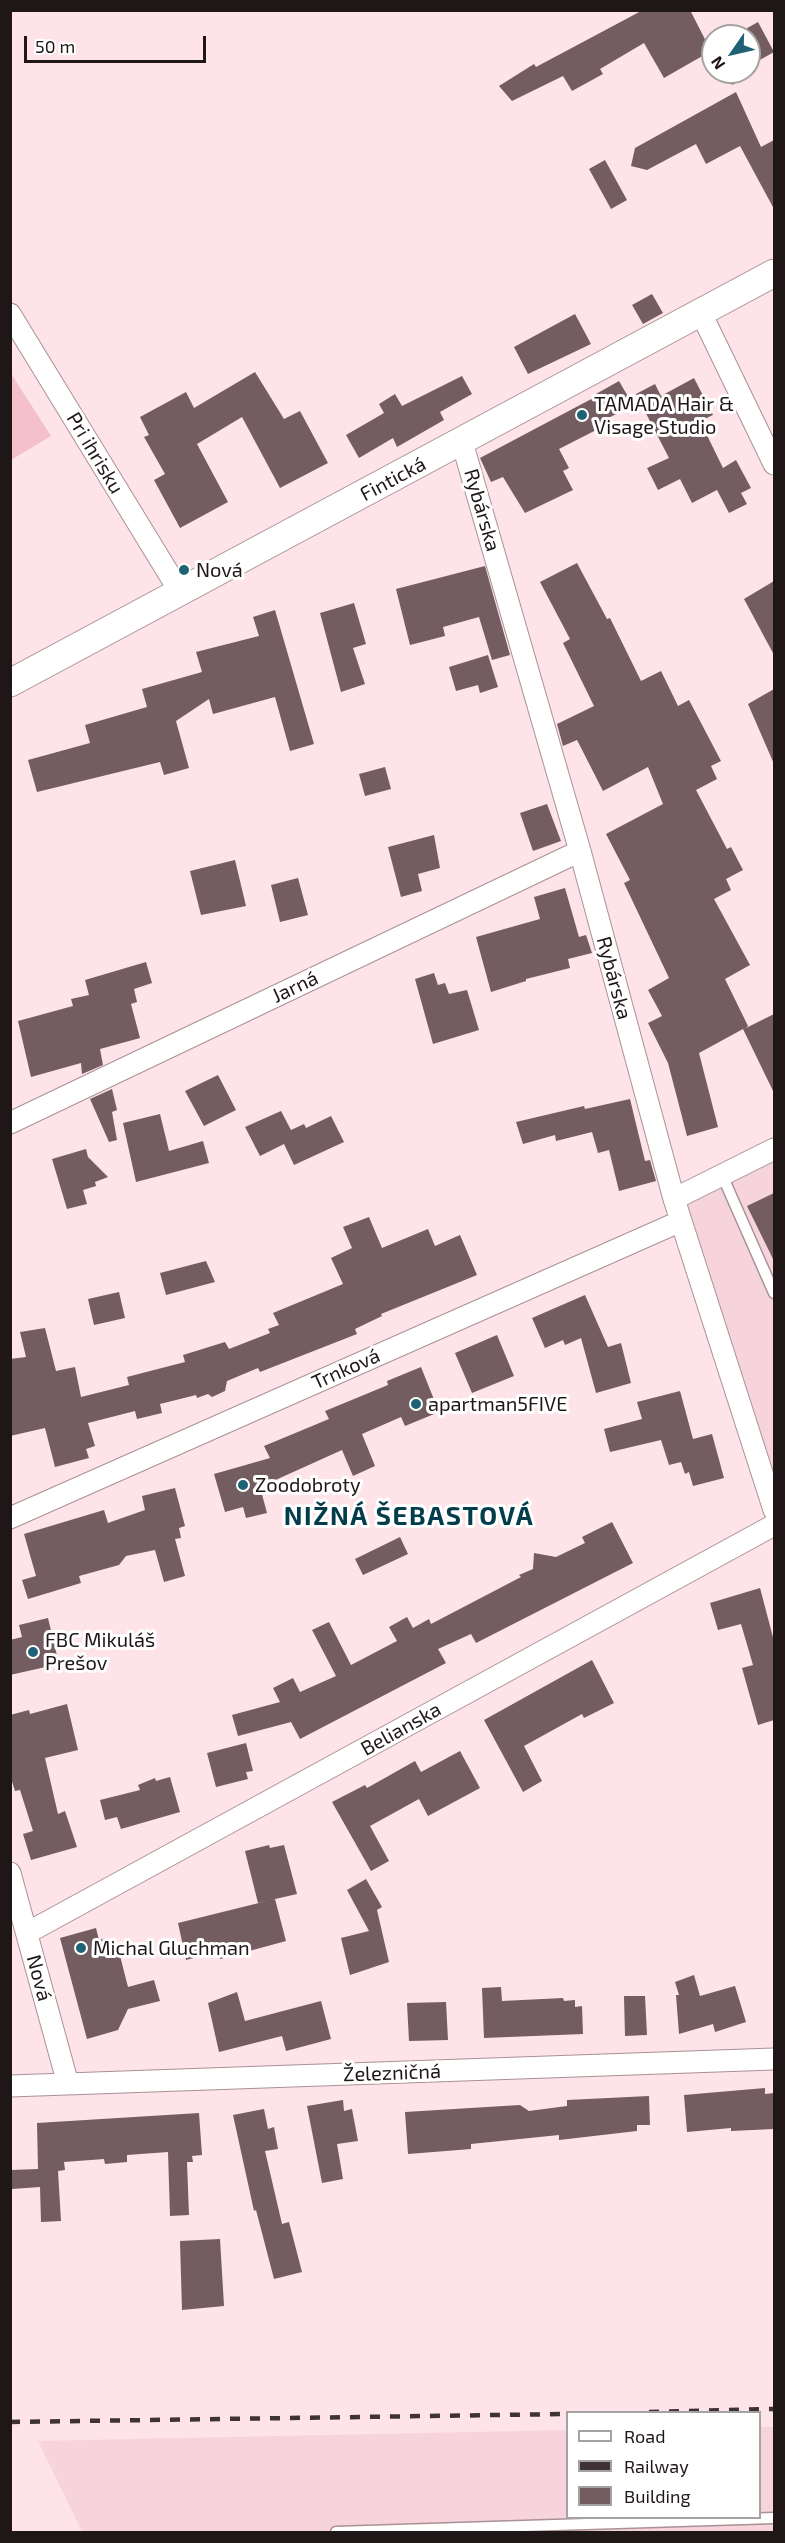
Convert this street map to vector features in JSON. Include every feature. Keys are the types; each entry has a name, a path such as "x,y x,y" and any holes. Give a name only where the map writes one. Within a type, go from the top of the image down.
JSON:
{"street":[{"name":"Fintická","path":"10,683 462,442 700,310 774,273"},
{"path":"700,310 774,464"},
{"name":"Pri ihrisku","path":"10,314 180,592"},
{"name":"Rybárska","path":"462,442 580,851 674,1199 774,1510"},
{"name":"Jarná","path":"10,1123 580,851"},
{"path":"674,1199 774,1149"},
{"name":"Trnková","path":"10,1518 681,1221"},
{"name":"Belianska","path":"27,1933 774,1525"},
{"name":"Nová","path":"10,1873 68,2084"},
{"name":"Železničná","path":"10,2086 774,2059"}],"lane":[{"path":"722,1175 774,1293"},
{"path":"336,2532 743,2519"}],"shaded area":[{"path":"10,372 51,436 11,460 10,460"},
{"path":"774,1146 774,1537 671,1209"},
{"path":"761,2427 774,2427 774,2532 82,2532 38,2441 566,2430 566,2519 761,2519"}],"building":[{"path":"643,10 690,10 701,31 701,57 664,78 644,43 600,69 603,74 572,91 563,76 512,101 499,86 534,64 536,67"},
{"path":"761,28 774,52 761,59"},
{"path":"736,92 761,147 774,140 774,209 740,146 706,164 696,144 647,170 631,166 635,148"},
{"path":"605,160 627,200 611,209 589,169"},
{"path":"652,294 663,313 643,324 632,305"},
{"path":"575,314 591,344 528,374 514,347"},
{"path":"255,372 284,419 300,411 328,463 280,488 242,417 197,444 228,502 180,528 154,480 165,474 144,437 149,435 140,417 186,392 194,408"},
{"path":"462,376 472,394 440,412 444,420 397,447 393,438 359,458 346,435 384,413 379,404 395,394 402,406"},
{"path":"694,378 713,415 700,421 723,468 736,460 751,488 741,493 747,504 729,513 717,490 692,503 680,479 658,490 647,468 669,458 636,394 655,384 661,396"},
{"path":"619,381 633,405 603,421 606,425 559,449 569,468 563,471 573,490 525,513 503,477 491,482 480,458 597,396 596,394"},
{"path":"577,563 607,619 610,618 641,681 661,671 678,706 689,700 721,761 711,766 717,779 696,790 727,849 731,847 743,870 726,879 731,890 714,899 750,965 725,979 748,1026 746,1028 774,1014 774,1093 743,1029 699,1053 718,1127 687,1136 668,1063 648,1023 662,1016 648,990 669,978 624,883 630,880 606,834 663,804 648,767 603,791 577,740 563,746 557,724 594,706 563,643 570,639 540,582"},
{"path":"485,566 510,655 492,660 479,617 443,627 445,636 410,645 396,589"},
{"path":"774,581 774,655 744,599"},
{"path":"354,603 366,644 353,648 365,684 341,692 320,613"},
{"path":"275,610 314,744 290,751 275,697 213,714 209,699 176,721 189,768 164,775 160,762 37,792 28,760 90,743 85,725 147,707 142,689 202,672 196,652 259,636 253,617"},
{"path":"488,655 498,687 480,693 478,685 456,691 449,667"},
{"path":"774,689 774,764 748,704"},
{"path":"385,767 391,789 365,796 359,774"},
{"path":"547,804 561,841 533,851 520,813"},
{"path":"434,835 440,868 418,874 422,891 401,897 388,847"},
{"path":"235,860 246,906 201,915 190,871"},
{"path":"298,878 308,915 280,922 271,885"},
{"path":"565,888 579,937 586,935 592,953 568,959 570,968 526,979 526,981 491,992 476,937 540,919 534,897"},
{"path":"146,962 152,983 134,989 137,1002 131,1004 140,1038 100,1049 103,1065 82,1074 81,1063 31,1077 18,1021 73,1006 71,999 89,995 85,980"},
{"path":"434,973 438,985 445,983 449,994 467,990 479,1030 433,1044 415,979"},
{"path":"218,1075 236,1110 204,1126 185,1091"},
{"path":"112,1089 117,1110 112,1112 117,1140 109,1142 90,1099"},
{"path":"630,1099 645,1161 650,1160 656,1181 619,1191 609,1150 598,1153 592,1132 556,1141 555,1135 523,1144 516,1122 584,1106 585,1109"},
{"path":"281,1111 291,1130 304,1124 306,1128 331,1116 344,1142 294,1165 284,1144 260,1156 245,1127"},
{"path":"160,1114 169,1151 203,1141 209,1163 136,1182 123,1123"},
{"path":"86,1149 88,1157 108,1177 95,1182 96,1186 83,1190 87,1204 67,1209 52,1159"},
{"path":"774,1193 774,1261 747,1206"},
{"path":"369,1217 382,1248 428,1229 435,1246 460,1235 477,1275 381,1314 382,1316 355,1329 357,1334 260,1372 258,1368 227,1381 225,1391 212,1397 208,1394 197,1398 196,1395 160,1404 162,1413 137,1419 135,1411 88,1423 95,1446 86,1449 89,1458 55,1467 45,1428 10,1436 10,1359 26,1357 20,1332 45,1328 56,1371 75,1367 81,1397 129,1385 127,1377 185,1362 183,1355 225,1342 229,1349 270,1333 268,1329 279,1325 273,1313 343,1284 331,1258 352,1248 343,1227"},
{"path":"206,1261 215,1282 166,1295 160,1273"},
{"path":"119,1292 125,1318 94,1325 88,1299"},
{"path":"585,1295 608,1347 621,1343 631,1383 596,1393 581,1338 565,1345 563,1340 545,1348 532,1318"},
{"path":"497,1335 514,1376 472,1393 455,1353"},
{"path":"421,1367 439,1412 405,1426 401,1417 362,1434 375,1466 353,1476 342,1450 260,1487 267,1513 246,1518 243,1507 225,1512 214,1474 270,1458 264,1446 329,1419 325,1411 388,1385 387,1381"},
{"path":"680,1391 693,1439 712,1434 724,1478 693,1486 689,1472 685,1474 681,1462 669,1465 661,1440 610,1452 604,1429 642,1419 637,1402"},
{"path":"175,1488 185,1526 179,1528 181,1538 175,1539 185,1576 164,1582 155,1550 126,1556 119,1565 79,1576 81,1583 28,1599 22,1580 36,1576 24,1534 104,1510 108,1523 145,1510 142,1496"},
{"path":"612,1522 633,1563 476,1643 471,1634 438,1649 446,1663 300,1739 291,1722 238,1736 232,1715 280,1702 273,1688 293,1678 300,1692 336,1676 312,1630 329,1622 351,1665 397,1641 389,1627 407,1617 413,1628 429,1619 431,1624 533,1569 534,1553 556,1557 585,1543 582,1537"},
{"path":"400,1537 408,1554 363,1575 355,1559"},
{"path":"760,1588 774,1641 774,1720 758,1725 742,1668 753,1665 741,1624 718,1630 710,1603"},
{"name":"FBC Mikuláš Prešov","path":"48,1618 59,1664 10,1675 10,1640 22,1637 19,1625"},
{"path":"592,1660 614,1703 584,1718 582,1714 524,1746 542,1781 523,1792 484,1720"},
{"path":"67,1704 78,1750 45,1758 58,1814 65,1811 77,1847 31,1860 23,1834 33,1831 20,1790 15,1791 10,1775 10,1715 29,1710 30,1714"},
{"path":"246,1743 253,1771 246,1772 248,1779 216,1787 207,1753"},
{"path":"460,1751 480,1788 428,1816 419,1799 370,1826 389,1861 371,1871 332,1802 365,1785 367,1788 415,1761 421,1772"},
{"path":"170,1777 180,1812 121,1829 117,1817 105,1820 100,1800 140,1790 138,1785 155,1778 156,1781"},
{"path":"269,1845 270,1848 284,1845 297,1894 258,1903 245,1851"},
{"path":"366,1879 382,1907 377,1910 389,1962 350,1975 341,1938 369,1931 347,1890"},
{"path":"275,1899 286,1941 220,1959 219,1951 186,1960 178,1923"},
{"path":"96,1928 99,1940 106,1938 109,1951 118,1948 128,1987 154,1980 160,2001 128,2009 118,2030 87,2039 60,1938"},
{"path":"694,1975 700,1996 735,1986 746,2022 715,2032 713,2024 679,2034 676,1995 679,1995 675,1982"},
{"path":"501,1987 502,2001 563,1998 564,2001 575,2000 575,2007 582,2006 583,2034 484,2038 482,1988"},
{"path":"237,1992 245,2021 321,2001 331,2039 286,2051 282,2036 219,2052 208,2003"},
{"path":"624,1996 645,1996 647,2035 625,2036"},
{"path":"446,2002 448,2040 409,2041 407,2003"},
{"path":"765,2088 765,2094 774,2093 774,2129 731,2131 731,2128 687,2132 684,2095"},
{"path":"649,2096 650,2125 637,2125 637,2131 559,2140 559,2135 471,2144 471,2149 408,2154 405,2112 520,2105 529,2111 567,2106 567,2100"},
{"path":"343,2100 344,2111 352,2109 358,2141 337,2144 343,2179 322,2183 307,2106"},
{"path":"264,2109 268,2129 274,2127 278,2149 265,2151 282,2224 289,2222 302,2272 274,2279 256,2210 254,2211 233,2115"},
{"path":"199,2113 202,2155 192,2156 193,2162 187,2162 189,2215 170,2216 168,2152 127,2155 127,2162 105,2164 104,2159 64,2162 65,2170 58,2171 61,2221 41,2222 40,2187 12,2189 11,2170 38,2169 37,2123"},
{"path":"220,2239 224,2306 182,2310 180,2241"}],"railway":[{"path":"691,2411 774,2409"},
{"path":"10,2422 566,2414"}],"place":[{"name":"TAMADA Hair & Visage Studio","path":"582,415"},
{"name":"Nová","path":"184,570"},
{"name":"apartman5FIVE","path":"416,1404"},
{"name":"Zoodobroty","path":"243,1485"},
{"name":"FBC Mikuláš Prešov","path":"33,1652"},
{"name":"Michal Gluchman","path":"81,1948"}],"district":[{"name":"NIŽNÁ ŠEBASTOVÁ","path":"409,1516"}]}
